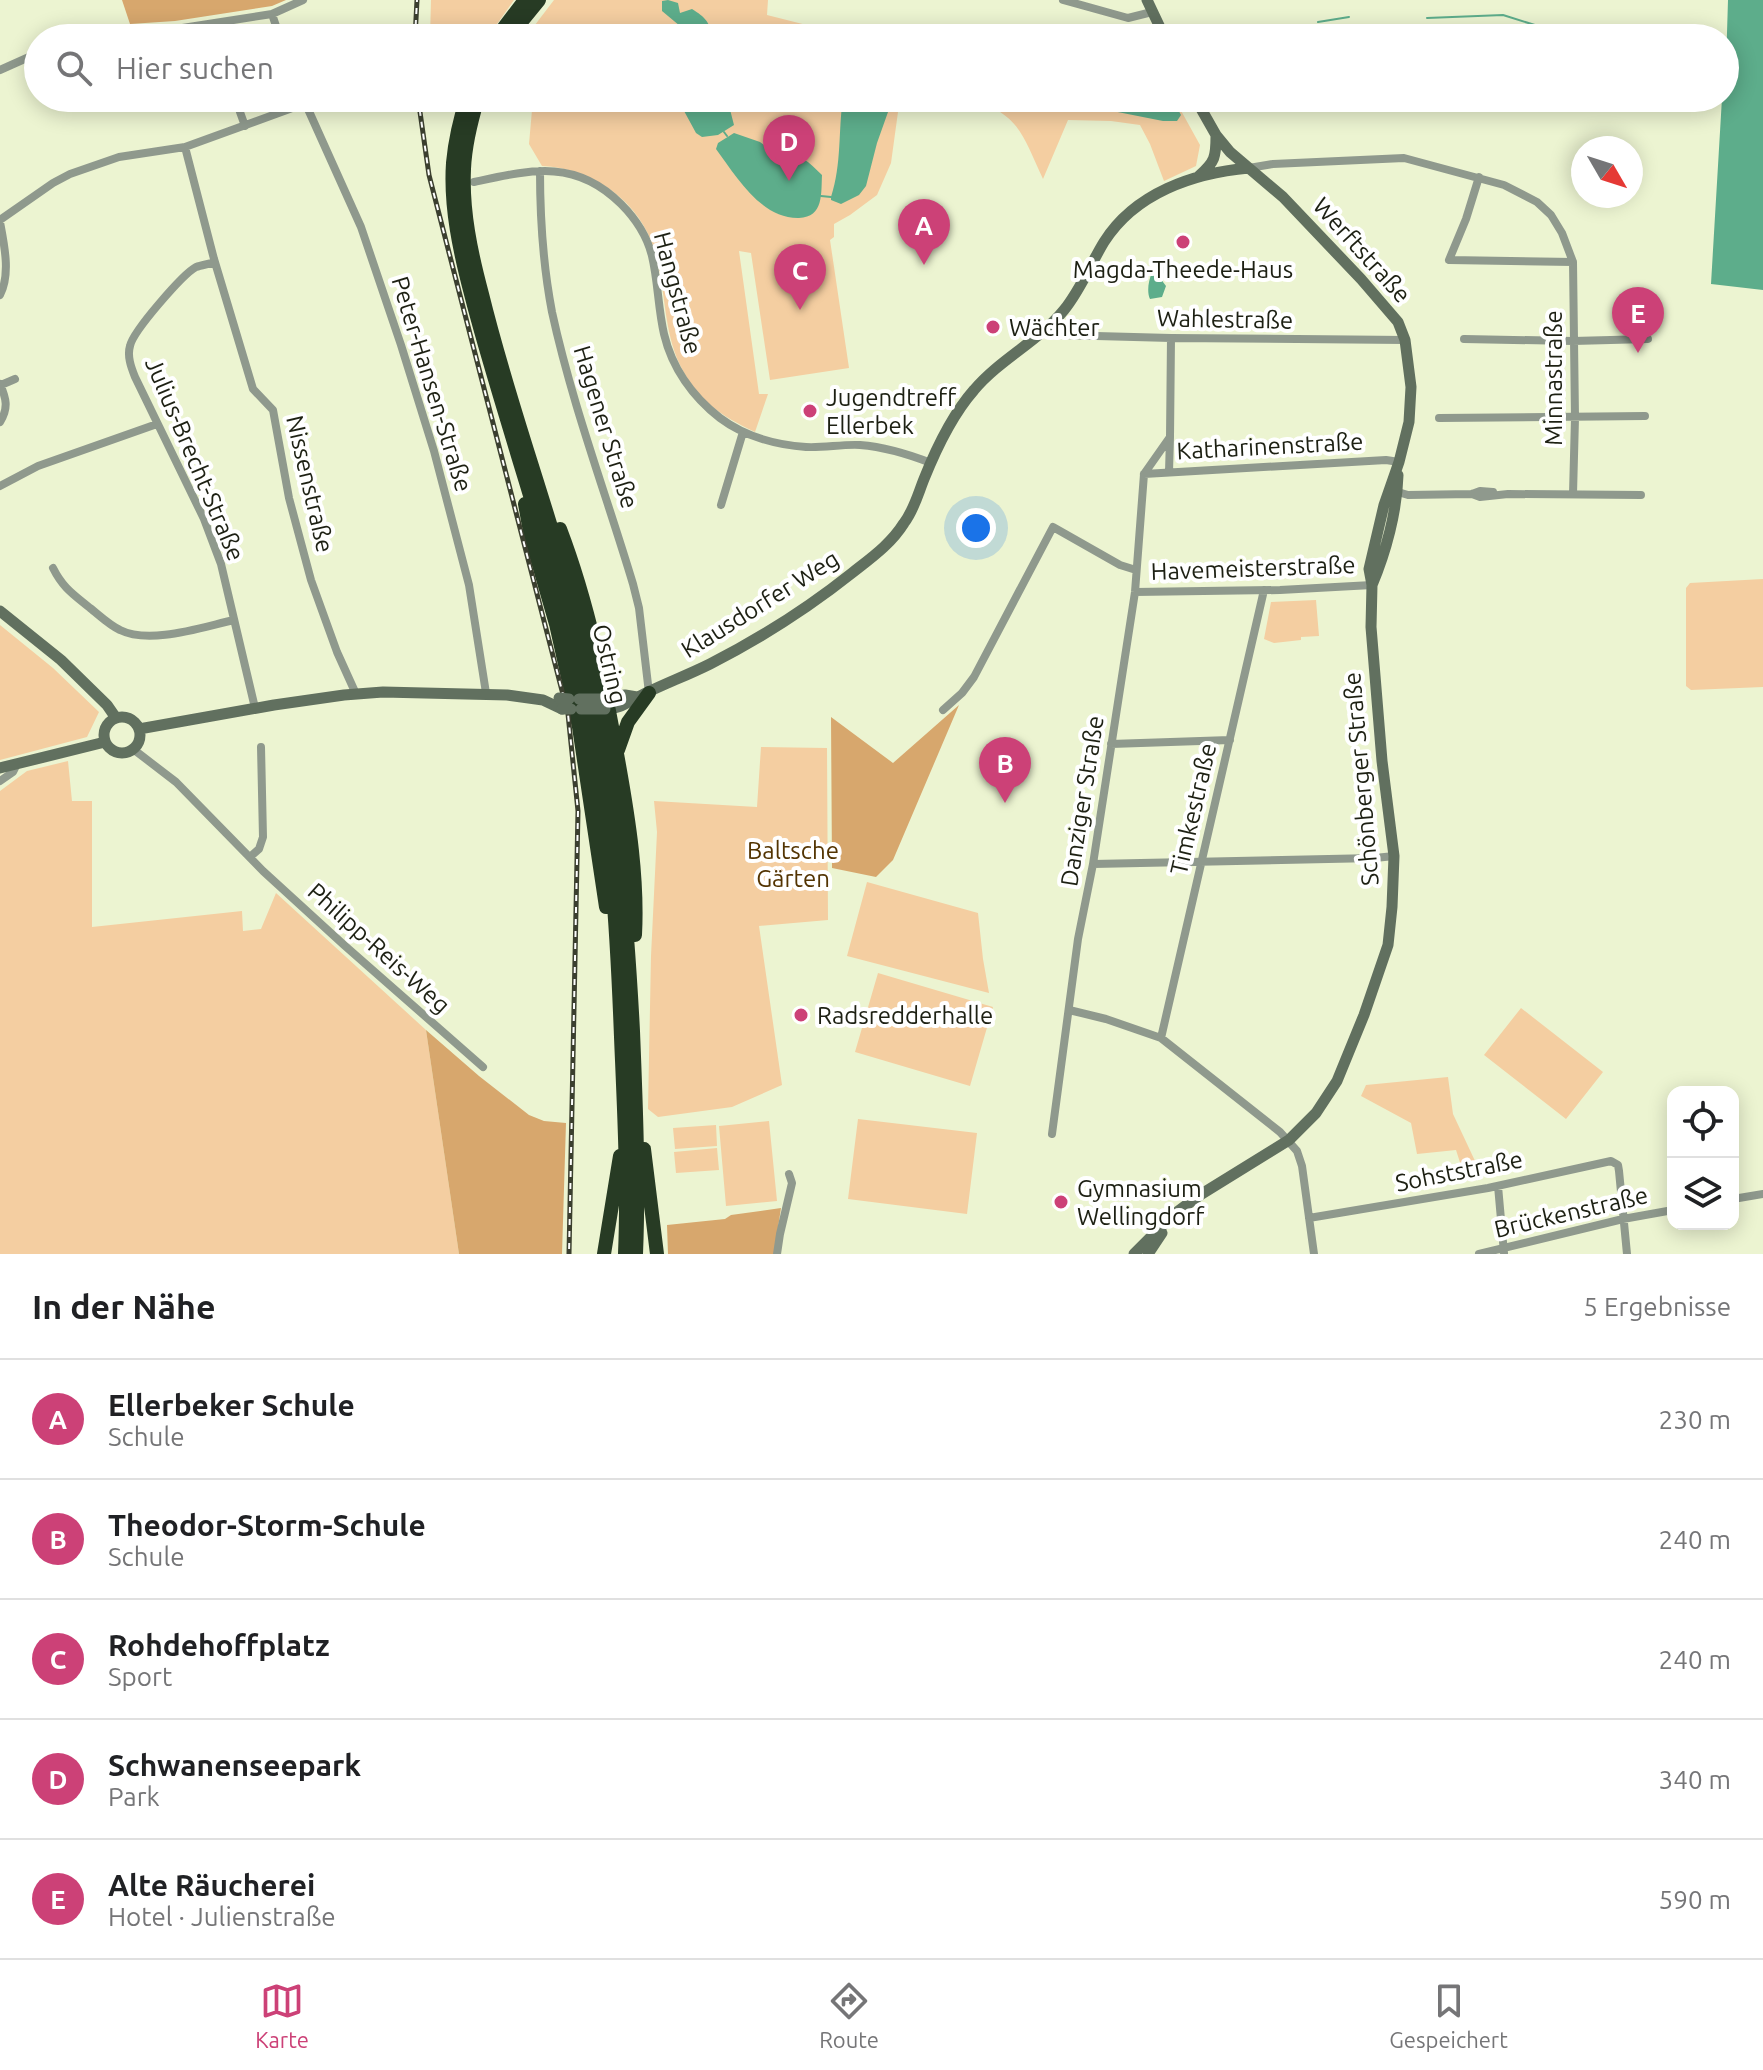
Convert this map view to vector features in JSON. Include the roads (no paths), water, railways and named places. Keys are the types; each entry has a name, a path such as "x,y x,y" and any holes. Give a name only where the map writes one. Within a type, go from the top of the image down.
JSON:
{"highway":[{"path":"507,24 525,0"},
{"path":"519,24 539,0"},
{"name":"Ostring","path":"462,112 453,163 454,208 460,246 482,340 529,474"},
{"name":"Ostring","path":"474,112 466,141 464,165 470,242 573,644 591,724 611,865 624,967 636,1109 636,1254"},
{"path":"529,474 551,503 571,560 617,754 635,886 635,940 624,967"},
{"path":"529,474 525,507 528,523 556,624 571,704 586,759 611,939 624,967"},
{"path":"617,754 625,728 643,695"},
{"name":"Ostring","path":"624,967 625,1254"},
{"path":"636,1109 642,1131 657,1254"},
{"path":"604,1254 625,1134"}],"street":[{"path":"208,24 272,14 303,0"},
{"path":"1063,0 1128,18 1152,12"},
{"path":"1147,0 1158,24"},
{"path":"272,14 275,24"},
{"path":"0,70 24,59"},
{"path":"240,112 245,126"},
{"path":"0,295 6,278 0,221 53,183 119,157 185,147 278,112"},
{"name":"Peter-Hansen-Straße","path":"309,112 361,227 434,451 469,585 486,693"},
{"name":"Werftstraße","path":"1203,112 1230,152 1283,202 1380,305 1405,340"},
{"path":"1197,178 1214,161 1216,135"},
{"name":"Nissenstraße","path":"185,147 253,389 273,410 289,498 311,580 356,694"},
{"name":"Klausdorfer Weg","path":"139,729 356,694 486,693 571,704 626,705 711,664 814,601 887,544 914,507 931,463 973,391 1047,328 1075,295 1103,244 1123,218 1146,198 1197,178 1273,164 1404,158 1504,185 1537,202 1551,215 1562,233 1573,262"},
{"name":"Hagener Straße","path":"540,171 543,250 552,309 564,361 639,608 643,695"},
{"name":"Hangstraße","path":"474,182 515,173 551,171 582,176 608,191 632,215 643,233 651,254 664,336 676,366 692,392 724,421 767,441 805,447 860,445 892,450 931,463"},
{"path":"1479,177 1449,260 1573,262"},
{"name":"Julius-Brecht-Straße","path":"215,262 187,273 135,333 129,348 131,367 204,519 221,564 255,708"},
{"name":"Minnastraße","path":"1573,262 1573,494"},
{"name":"Wahlestraße","path":"1047,328 1059,335 1405,340"},
{"path":"1169,472 1171,338"},
{"path":"1464,339 1648,339"},
{"name":"Schönberger Straße","path":"1134,1254 1173,1215 1289,1140 1316,1113 1331,1092 1364,1015 1388,945 1394,856 1382,761 1369,569 1384,505 1399,462 1411,405 1405,340"},
{"path":"0,422 6,412 6,400 0,384 15,379"},
{"path":"1439,418 1645,416"},
{"path":"0,486 38,466 157,424"},
{"path":"721,505 743,432"},
{"path":"1144,474 1170,437"},
{"name":"Katharinenstraße","path":"1144,474 1386,460 1399,462"},
{"name":"Schönberger Straße","path":"1372,585 1379,570 1398,492 1399,462"},
{"name":"Danziger Straße","path":"1052,1134 1078,939 1093,864 1135,592 1144,474"},
{"path":"1398,492 1408,495 1472,494 1480,497 1497,494 1641,495"},
{"path":"943,710 974,677 1053,527 1120,565 1136,570"},
{"path":"53,568 61,584 69,591 117,629 133,635 162,635 234,620"},
{"name":"Havemeisterstraße","path":"1135,592 1372,585"},
{"name":"Timkestraße","path":"1161,1038 1264,590"},
{"path":"0,611 61,660 107,705 116,718"},
{"path":"116,718 130,719 139,729 139,740 133,749 119,753 105,742 106,728 116,718"},
{"path":"1111,744 1230,740"},
{"path":"0,768 105,742"},
{"path":"250,857 259,849 263,837 261,747"},
{"name":"Philipp-Reis-Weg","path":"133,749 176,782 344,945 483,1067"},
{"path":"0,781 13,772 17,764"},
{"path":"1093,864 1394,856"},
{"path":"1069,1010 1161,1038 1289,1140 1302,1166 1314,1254"},
{"name":"Sohststraße","path":"1309,1218 1498,1186 1605,1161 1615,1162 1619,1171 1623,1219"},
{"path":"777,1254 792,1183 789,1174"},
{"path":"1498,1186 1504,1252"},
{"path":"1739,1198 1763,1194"},
{"name":"Brückenstraße","path":"1479,1254 1504,1252 1623,1219 1667,1211"},
{"name":"Schönberger Straße","path":"1148,1254 1173,1215"},
{"path":"1623,1219 1627,1254"}],"waterway":[{"path":"1427,18 1503,15 1532,24"},
{"path":"1318,22 1349,17"},
{"path":"724,132 727,136"},
{"path":"821,196 831,197"}],"railway":[{"path":"416,24 417,0"},
{"path":"420,112 429,175 568,714 578,811 569,1254"}],"place":[{"name":"Schwanenseepark","path":"789,181"},
{"name":"Magda-Theede-Haus","path":"1183,242"},
{"name":"Ellerbeker Schule","path":"924,265"},
{"name":"Rohdehoffplatz","path":"800,310"},
{"name":"Wächter","path":"993,327"},
{"name":"Alte Räucherei","path":"1638,353"},
{"name":"Jugendtreff Ellerbek","path":"810,411"},
{"name":"Theodor-Storm-Schule","path":"1005,803"},
{"name":"Radsredderhalle","path":"801,1015"},
{"name":"Gymnasium Wellingdorf","path":"1061,1202"}],"park label":[{"name":"Baltsche Gärten","path":"793,864"}]}
